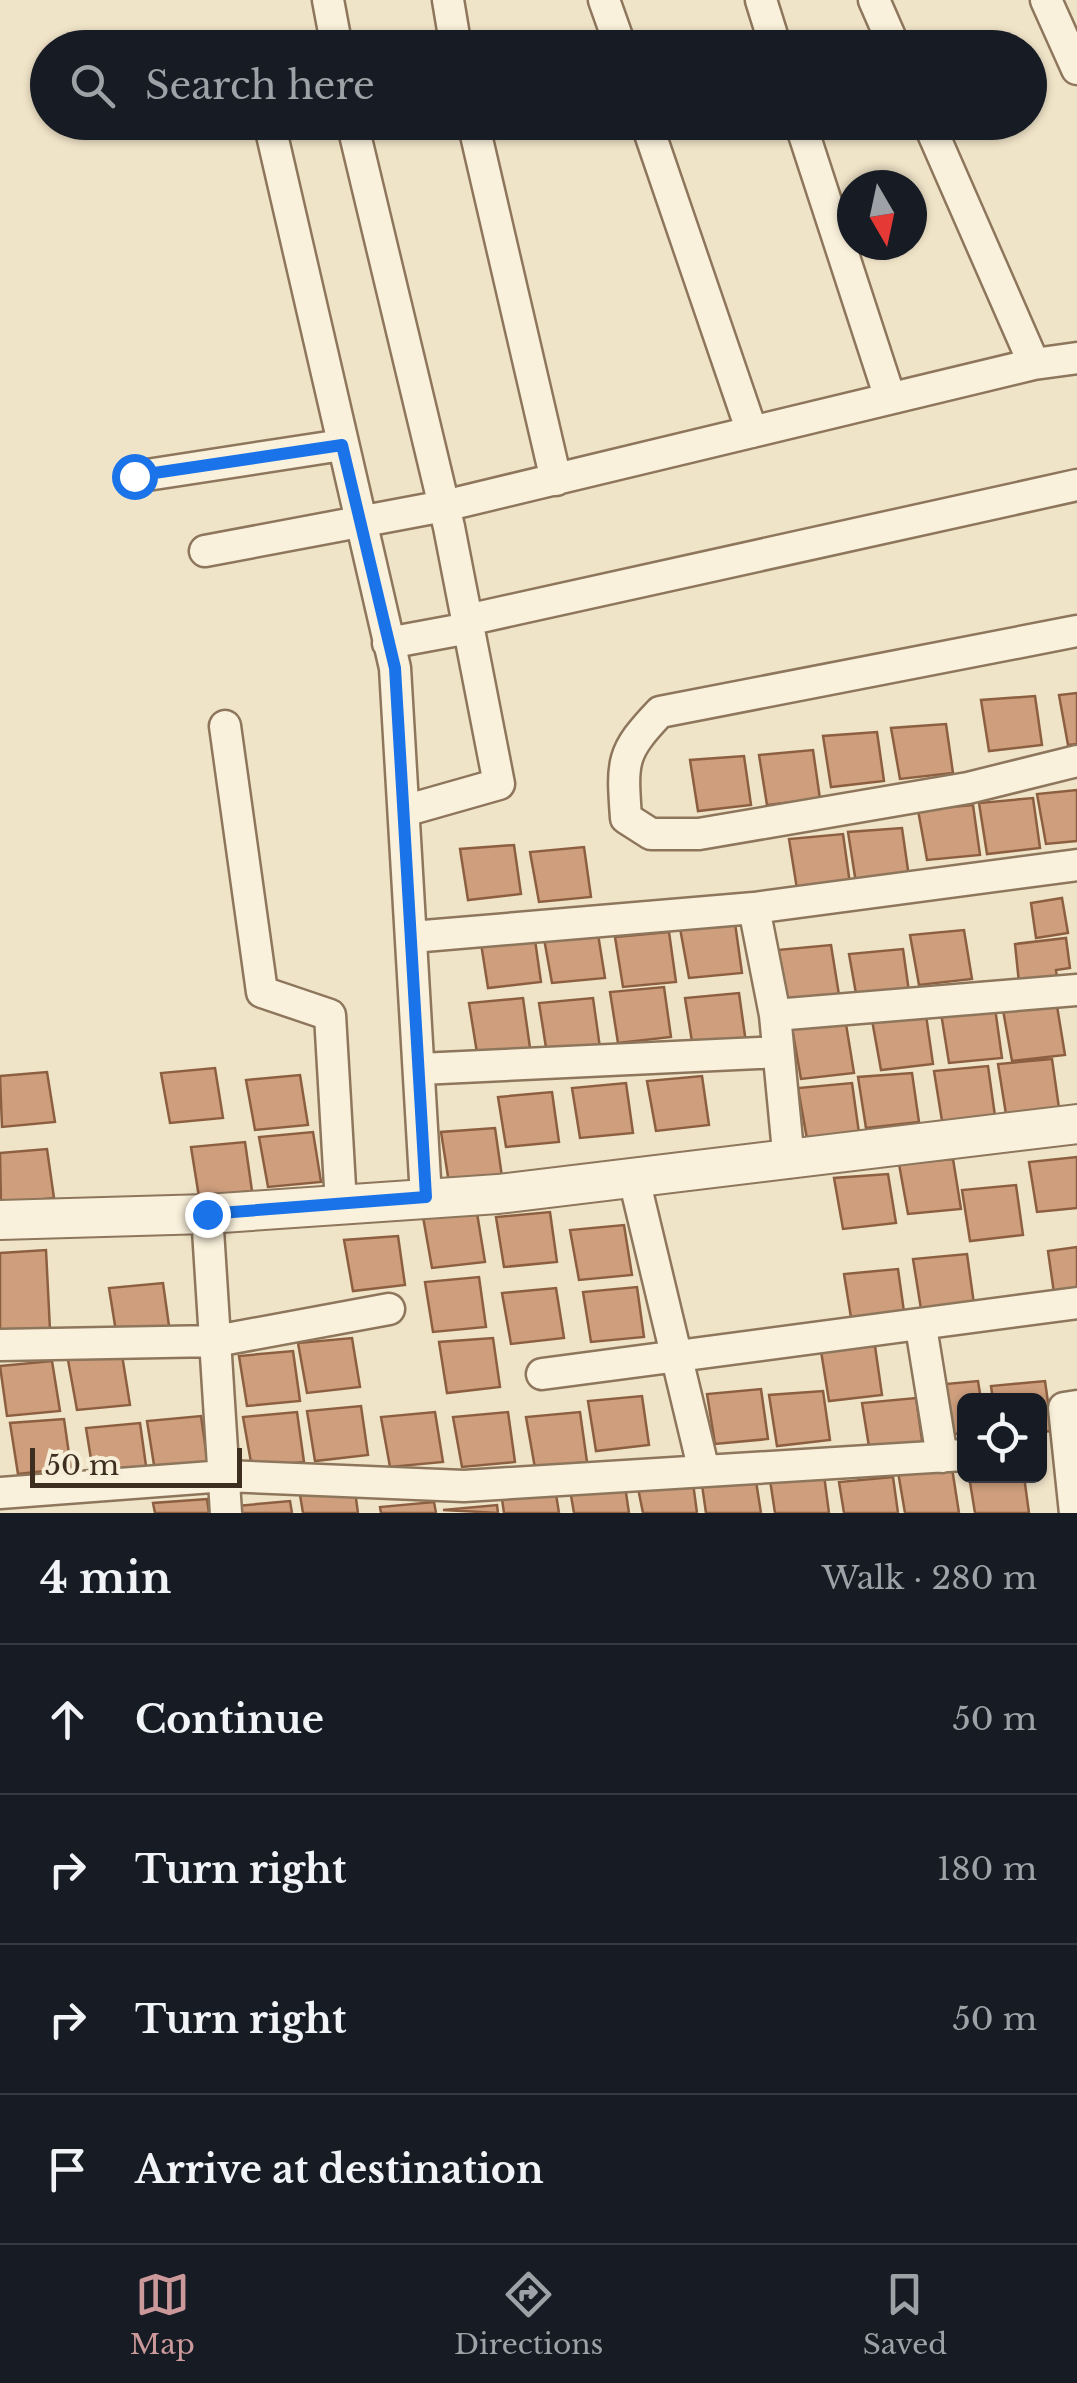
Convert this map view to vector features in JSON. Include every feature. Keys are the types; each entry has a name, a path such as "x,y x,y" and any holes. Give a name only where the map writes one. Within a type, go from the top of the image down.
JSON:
{"street":[{"path":"328,0 334,30"},
{"path":"448,0 453,30"},
{"path":"604,0 614,30"},
{"path":"760,0 770,30"},
{"path":"874,0 887,30"},
{"path":"1046,0 1077,69"},
{"path":"273,140 395,668 426,1197"},
{"path":"356,140 444,506 499,784 404,811"},
{"path":"477,140 556,480"},
{"path":"652,140 752,432"},
{"path":"806,140 890,398"},
{"path":"936,140 1034,364"},
{"path":"205,551 444,506 1034,364 1077,358"},
{"path":"134,476 342,445"},
{"path":"388,643 1077,485"},
{"path":"1077,631 660,712 629,744 623,776 626,818 651,834 699,834 968,788 1077,761"},
{"path":"226,726 262,992 330,1015 342,1204"},
{"path":"412,937 754,908 1077,865"},
{"path":"754,908 775,1015 789,1162"},
{"path":"775,1015 1077,990"},
{"path":"420,1069 778,1052"},
{"path":"0,1220 207,1214 634,1179 1077,1124"},
{"path":"634,1179 704,1471"},
{"path":"207,1214 226,1513"},
{"path":"542,1374 676,1353 921,1327 1077,1303"},
{"path":"0,1345 216,1342 390,1309"},
{"path":"0,1492 225,1476 464,1486 953,1456 921,1327"},
{"path":"1075,1513 1054,1450 1064,1408 1077,1406"}],"building":[{"path":"1077,693 1077,744 1068,745 1059,695"},
{"path":"1035,696 1042,745 989,751 981,700"},
{"path":"946,724 953,773 900,779 891,728"},
{"path":"877,732 884,781 831,787 823,736"},
{"path":"813,750 820,799 767,805 759,755"},
{"path":"744,756 751,805 698,811 690,760"},
{"path":"1077,790 1077,841 1046,844 1037,794"},
{"path":"1033,798 1040,848 987,854 979,803"},
{"path":"973,805 980,855 927,860 918,810"},
{"path":"902,828 909,877 856,883 848,832"},
{"path":"843,834 850,884 797,889 789,839"},
{"path":"514,845 521,894 468,900 460,849"},
{"path":"584,847 591,897 539,902 530,852"},
{"path":"1062,898 1068,933 1036,938 1031,903"},
{"path":"735,923 742,973 689,978 680,928"},
{"path":"597,928 605,978 552,983 543,933"},
{"path":"964,930 972,979 919,985 910,935"},
{"path":"669,932 676,982 623,987 615,937"},
{"path":"534,933 541,982 488,988 480,937"},
{"path":"1066,938 1070,968 1056,970 1057,978 1019,983 1015,944"},
{"path":"831,945 839,995 786,1001 777,950"},
{"path":"903,949 910,999 858,1005 849,954"},
{"path":"664,987 671,1037 618,1043 610,992"},
{"path":"739,993 746,1043 693,1048 685,998"},
{"path":"523,998 530,1048 477,1053 469,1003"},
{"path":"593,998 600,1048 547,1054 539,1003"},
{"path":"1057,1006 1065,1055 1012,1061 1003,1010"},
{"path":"995,1008 1002,1058 949,1063 941,1013"},
{"path":"926,1015 933,1064 881,1070 872,1020"},
{"path":"846,1024 854,1073 801,1079 792,1028"},
{"path":"1052,1059 1059,1108 1006,1114 998,1064"},
{"path":"988,1066 995,1116 942,1121 934,1071"},
{"path":"215,1068 223,1118 170,1123 161,1073"},
{"path":"47,1072 55,1122 2,1127 0,1076"},
{"path":"912,1073 919,1122 866,1128 858,1077"},
{"path":"300,1075 308,1125 255,1130 246,1080"},
{"path":"702,1076 709,1125 656,1131 647,1081"},
{"path":"626,1083 633,1133 580,1138 572,1088"},
{"path":"852,1083 859,1133 807,1139 798,1088"},
{"path":"552,1092 559,1142 506,1147 498,1097"},
{"path":"495,1128 502,1177 449,1183 441,1132"},
{"path":"313,1132 321,1182 268,1187 259,1137"},
{"path":"245,1142 252,1191 199,1197 191,1147"},
{"path":"47,1149 54,1198 1,1204 0,1153"},
{"path":"1077,1157 1077,1208 1037,1212 1029,1162"},
{"path":"953,1159 961,1209 908,1214 899,1164"},
{"path":"888,1174 896,1223 843,1229 834,1178"},
{"path":"1016,1185 1023,1235 970,1241 962,1190"},
{"path":"550,1212 557,1262 504,1267 496,1217"},
{"path":"477,1213 485,1262 432,1268 423,1217"},
{"path":"624,1225 632,1275 579,1280 570,1230"},
{"path":"398,1236 405,1285 353,1291 344,1240"},
{"path":"1077,1247 1077,1297 1055,1300 1048,1251"},
{"path":"46,1250 50,1330 0,1332 0,1253"},
{"path":"967,1254 974,1304 921,1309 913,1259"},
{"path":"898,1269 905,1319 852,1324 844,1274"},
{"path":"479,1277 486,1327 433,1332 425,1282"},
{"path":"163,1283 170,1333 117,1338 109,1288"},
{"path":"637,1287 644,1337 591,1342 583,1292"},
{"path":"556,1288 564,1338 511,1344 502,1293"},
{"path":"352,1338 360,1387 307,1393 298,1343"},
{"path":"493,1338 500,1387 447,1393 439,1342"},
{"path":"875,1346 882,1395 829,1401 821,1351"},
{"path":"293,1351 300,1401 247,1406 239,1356"},
{"path":"122,1355 130,1405 77,1410 68,1360"},
{"path":"52,1361 60,1411 7,1416 0,1366"},
{"path":"978,1381 980,1393 957,1393 957,1434 933,1436 924,1386"},
{"path":"1045,1381 1047,1393 992,1393 991,1386"},
{"path":"761,1389 768,1439 715,1444 707,1394"},
{"path":"823,1391 830,1440 777,1446 769,1395"},
{"path":"1047,1395 1052,1431 1047,1431"},
{"path":"642,1396 649,1445 596,1451 588,1401"},
{"path":"916,1398 923,1447 870,1453 862,1403"},
{"path":"361,1406 368,1455 315,1461 307,1411"},
{"path":"297,1412 304,1462 252,1468 243,1417"},
{"path":"435,1412 443,1462 390,1467 381,1417"},
{"path":"508,1412 515,1462 462,1467 453,1417"},
{"path":"580,1412 587,1462 535,1468 526,1417"},
{"path":"201,1416 208,1465 155,1471 147,1421"},
{"path":"64,1419 71,1468 18,1474 10,1423"},
{"path":"140,1423 147,1473 94,1478 86,1428"},
{"path":"952,1468 959,1513 905,1513 898,1472"},
{"path":"824,1475 829,1513 775,1513 770,1480"},
{"path":"893,1477 898,1513 844,1513 839,1482"},
{"path":"756,1481 761,1513 706,1513 702,1485"},
{"path":"693,1483 697,1513 643,1513 638,1488"},
{"path":"970,1483 1025,1483 1029,1513 975,1513"},
{"path":"625,1486 629,1513 574,1513 570,1490"},
{"path":"355,1491 358,1513 303,1513 300,1495"},
{"path":"556,1494 559,1513 504,1513 502,1499"},
{"path":"207,1499 209,1513 155,1513 153,1503"},
{"path":"290,1501 292,1513 237,1513 236,1506"},
{"path":"434,1502 436,1513 381,1513 380,1507"},
{"path":"497,1505 498,1513 443,1510"}],"route":[{"path":"134,476 342,445 395,668 426,1197 207,1214"}]}
